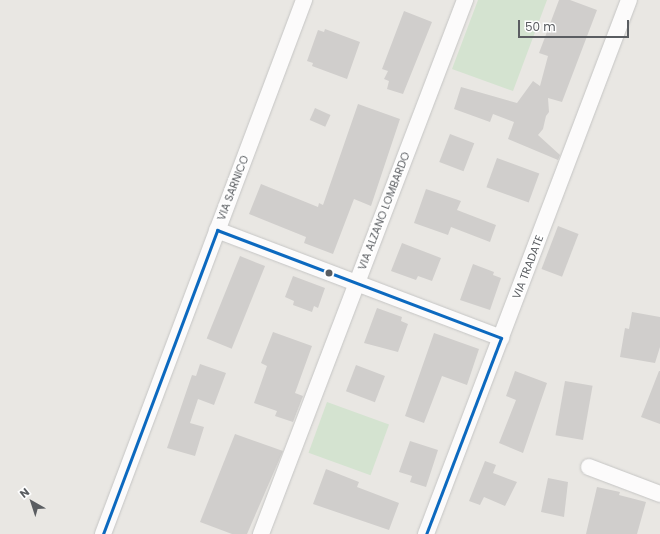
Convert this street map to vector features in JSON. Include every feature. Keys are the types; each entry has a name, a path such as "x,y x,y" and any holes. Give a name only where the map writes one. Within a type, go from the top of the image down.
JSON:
{"street":[{"name":"VIA SARNICO","path":"103,534 304,0"},
{"name":"VIA ALZANO LOMBARDO","path":"261,534 465,0"},
{"name":"VIA TRADATE","path":"426,534 629,0"},
{"path":"217,230 356,285 501,338"},
{"path":"589,467 660,494"}],"green space":[{"path":"478,0 547,0 513,91 452,69"},
{"path":"327,402 389,425 371,475 309,453"}],"building":[{"path":"559,0 570,0 597,10 562,102 548,98 549,112 546,116 543,129 538,135 560,155 558,160 508,139 514,122 493,114 490,122 454,109 461,87 517,103 533,81 540,86 548,56 539,53"},
{"path":"404,11 432,22 403,94 387,89 389,81 384,79 388,71 382,69"},
{"path":"325,29 360,42 347,79 312,66 313,63 307,61 318,30 324,32"},
{"path":"358,104 400,119 371,206 354,199 333,254 304,243 306,237 249,214 261,184 318,207 319,203 323,205"},
{"path":"315,108 331,115 325,127 310,120"},
{"path":"450,134 474,143 464,171 439,162"},
{"path":"497,158 539,173 529,203 486,187"},
{"path":"426,189 461,201 457,210 496,225 490,242 451,227 448,235 414,223"},
{"path":"558,226 579,234 562,277 542,269"},
{"path":"402,243 441,258 432,281 418,276 416,280 391,271"},
{"path":"240,256 265,266 232,349 207,339"},
{"path":"473,264 494,272 493,275 501,278 490,310 460,300"},
{"path":"293,276 325,288 318,308 314,306 312,312 293,305 294,301 285,297"},
{"path":"377,308 402,317 401,321 408,324 398,352 364,343"},
{"path":"632,312 660,317 660,347 655,363 620,357 625,328 629,329"},
{"path":"273,332 312,346 295,393 303,396 293,422 275,416 277,411 254,403 267,366 261,363"},
{"path":"434,333 479,349 467,385 442,376 424,423 405,416"},
{"path":"200,364 226,373 214,405 198,399 190,423 204,427 195,456 167,448 192,375 196,376"},
{"path":"356,365 385,376 375,402 346,391"},
{"path":"515,371 547,383 523,453 499,443 516,400 506,396"},
{"path":"660,371 660,424 641,417"},
{"path":"565,381 593,386 583,440 555,435"},
{"path":"235,434 283,451 247,534 232,534 200,522"},
{"path":"410,441 438,450 426,487 410,482 412,476 399,472"},
{"path":"485,461 496,465 493,473 517,482 505,506 484,497 480,505 469,501"},
{"path":"326,469 359,482 357,487 399,503 389,530 313,504"},
{"path":"548,478 568,482 564,517 541,512"},
{"path":"597,487 620,492 619,495 646,502 637,534 586,534"}],"transit line":[{"path":"103,534 217,230 501,338 426,534"}]}
